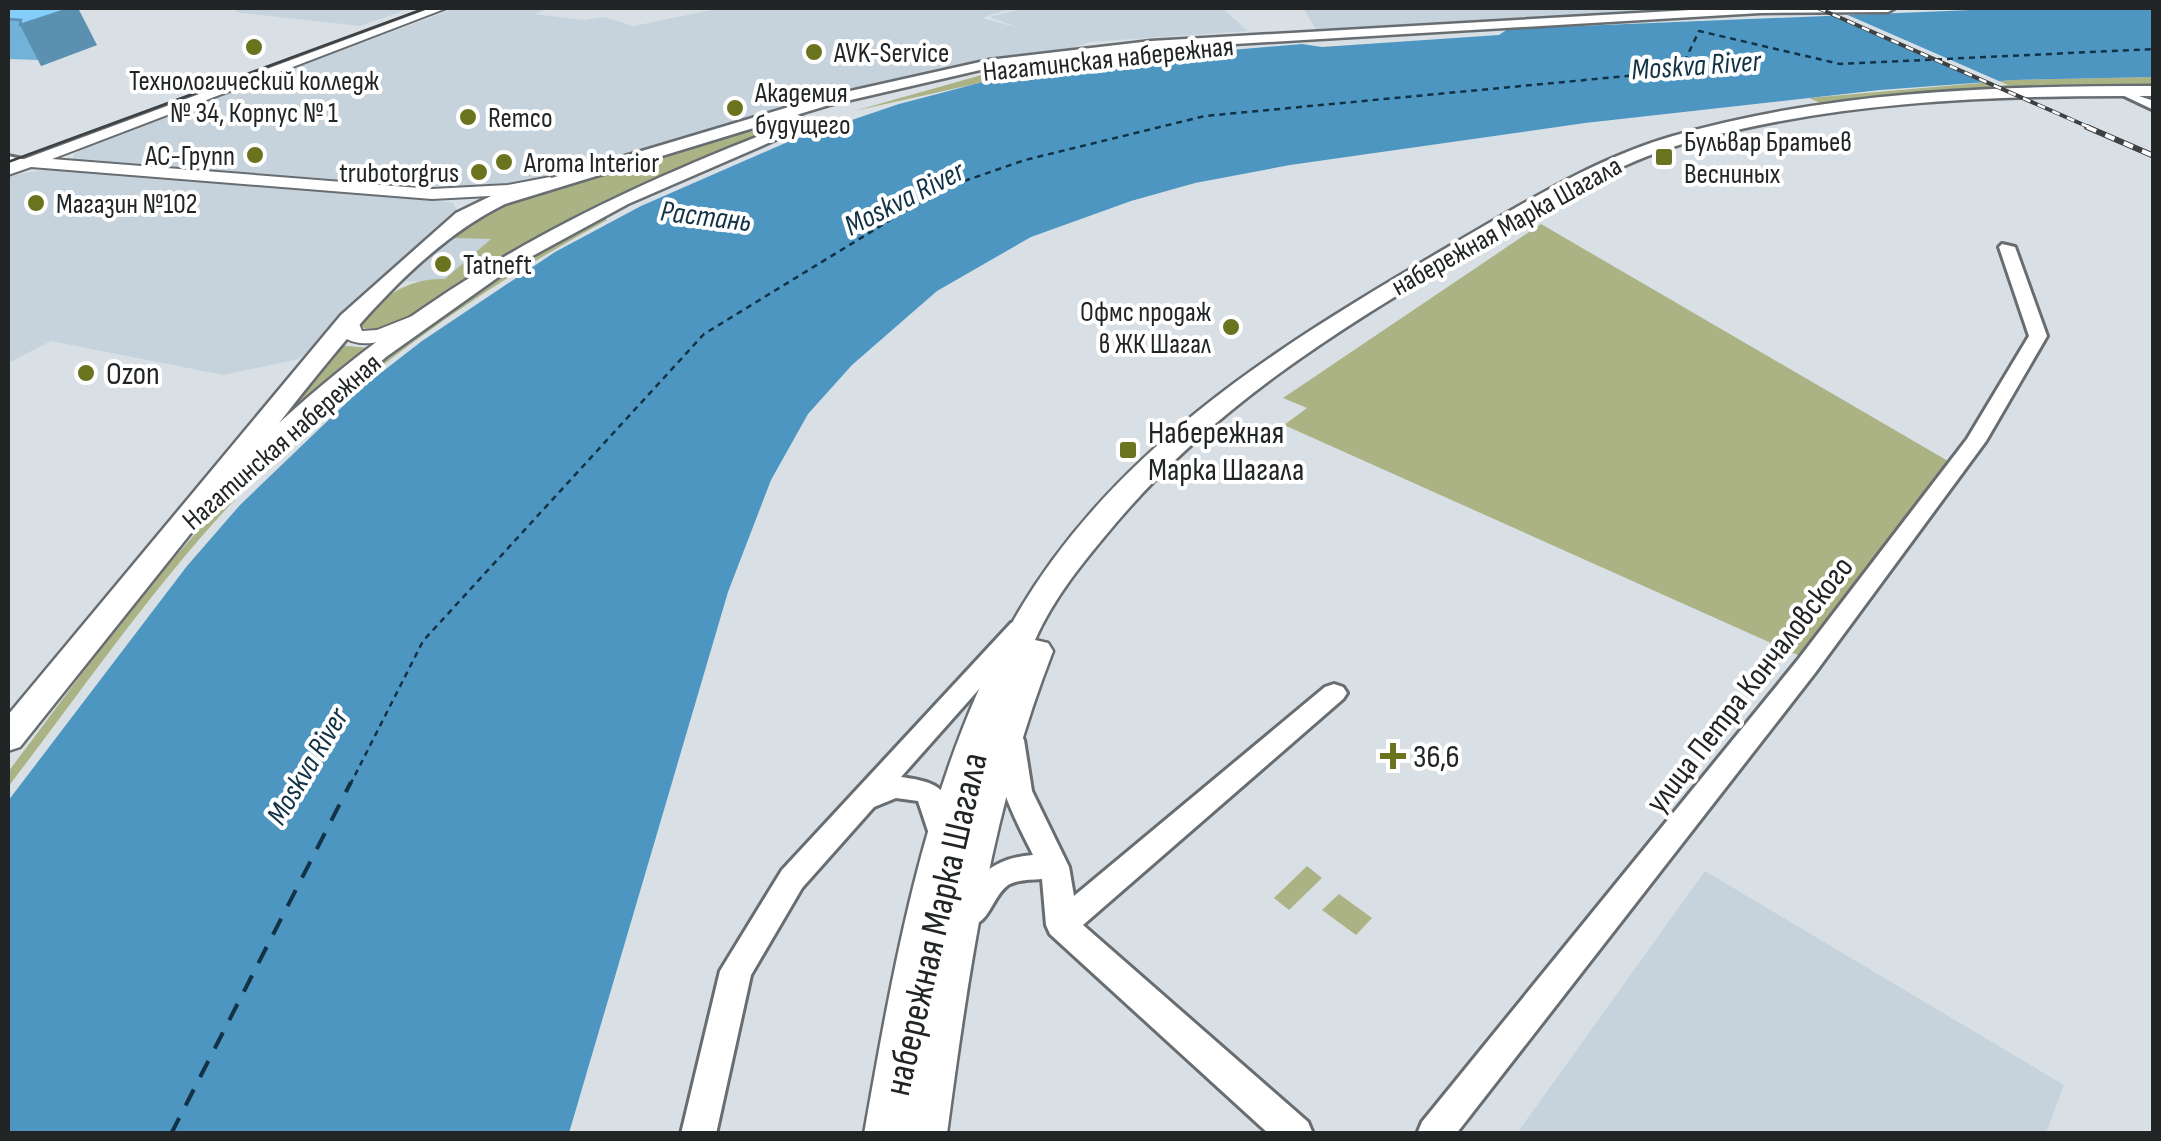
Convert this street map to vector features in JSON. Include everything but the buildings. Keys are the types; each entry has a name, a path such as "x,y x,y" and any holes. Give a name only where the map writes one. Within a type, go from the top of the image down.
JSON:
{"main road":[{"name":"Нагатинская набережная","path":"8,738 349,320 463,218 500,199 920,77 1069,53 1563,18 1785,8"},
{"name":"Нагатинская набережная","path":"175,534 314,403 435,310 506,263 601,209 798,127 951,77 1065,56 1590,20 1888,8"},
{"name":"набережная Марка Шагала","path":"887,1134 940,871 976,745 1032,616 1059,570 1189,427 1280,355 1575,182 1632,155 1730,127 1836,110 1980,96 2154,91"},
{"name":"набережная Марка Шагала","path":"924,1134 951,960 982,806 1010,716 1048,630 1111,511"}],"street":[{"path":"8,170 441,8"},
{"path":"2122,91 2154,106"},
{"path":"768,119 798,118 803,122 798,127"},
{"path":"8,160 432,194 508,190 561,179"},
{"path":"432,194 466,202 469,209 463,218"},
{"name":"улица Петра Кончаловского","path":"1434,1134 1806,668 1976,441 2038,336 2007,246"},
{"path":"349,320 349,332 370,337 393,332 435,310"},
{"path":"698,1134 736,971 792,880 1032,616"},
{"path":"1061,926 1334,693"},
{"path":"1010,716 1017,794 1028,823 1054,868 1061,926 1296,1134"},
{"path":"868,799 894,787 926,791 936,802 942,819 940,871"},
{"path":"951,960 971,915 996,874 1008,868 1054,868"}],"shaded area":[{"path":"242,8 412,8 360,26 234,12"},
{"path":"456,8 549,8 534,14 583,20 604,17 634,26 721,8 1012,8 982,18 1019,28 990,17 1025,8 1222,8 1248,31 1090,42 1065,50 950,66 503,185 434,186 73,161 74,154 84,147"},
{"path":"1303,8 1713,8 1317,31"},
{"path":"49,169 434,200 453,203 457,210 299,359 223,375 51,341 8,363 8,176"},
{"path":"454,233 498,234 445,282 401,281"},
{"path":"1705,871 2064,1085 2046,1133 1517,1133"}],"green space":[{"path":"1240,46 1056,66 854,111 1017,65 1124,52"},
{"path":"2153,77 2153,87 2045,87 1827,106 1809,98 2014,80"},
{"path":"783,120 794,122 561,225 417,315 377,329 361,327 358,321 397,290 431,279 445,279 491,239 453,238 494,207"},
{"path":"602,217 607,220 504,280 406,348 313,423 270,464 170,574 8,787 8,772 147,591 196,533 287,441 438,320"},
{"path":"1541,224 1948,461 1800,656 1284,425 1307,408 1283,398"},
{"path":"337,345 370,348 292,411"},
{"path":"1307,866 1322,878 1289,910 1274,898"},
{"path":"1339,894 1372,918 1356,935 1322,910"}],"water":[{"path":"2019,8 2153,8 2153,77 2014,80 1880,90 1585,123 1290,165 1195,183 1031,237 937,291 852,365 808,414 771,480 728,592 569,1133 8,1133 8,801 187,566 240,505 364,386 422,341 555,252 641,206 790,141 899,104 983,82 1114,60 1302,44 1322,47 1499,35 1508,29"}],"pier":[{"path":"1834,9 2008,85 1993,86 1820,10"}],"ferry route":[{"path":"350,785 423,641 704,334 941,189 1025,160 1205,116 1680,71 1699,31 1840,64 2154,49"},
{"path":"171,1134 351,782"}],"tram line":[{"path":"8,162 426,8"}],"railway":[{"path":"1818,8 2093,129"},
{"path":"2087,127 2154,156"}],"place":[{"name":"Технологический колледж № 34, Корпус № 1","path":"254,47"},
{"name":"AVK-Service","path":"814,52"},
{"name":"Академия будущего","path":"735,108"},
{"name":"Remco","path":"468,117"},
{"name":"АС-Групп","path":"255,155"},
{"name":"Бульвар Братьев Весниных","path":"1664,157"},
{"name":"Aroma Interior","path":"504,162"},
{"name":"trubotorgrus","path":"479,172"},
{"name":"Магазин №102","path":"36,203"},
{"name":"Tatneft","path":"443,264"},
{"name":"Офмс продаж в ЖК Шагал","path":"1231,327"},
{"name":"Ozon","path":"86,373"},
{"name":"Набережная Марка Шагала","path":"1128,450"},
{"name":"36,6","path":"1393,756"}],"water label":[{"name":"Moskva River","path":"1696,65"},
{"name":"Moskva River","path":"904,198"},
{"name":"Растань","path":"706,216"},
{"name":"Moskva River","path":"307,766"}]}
